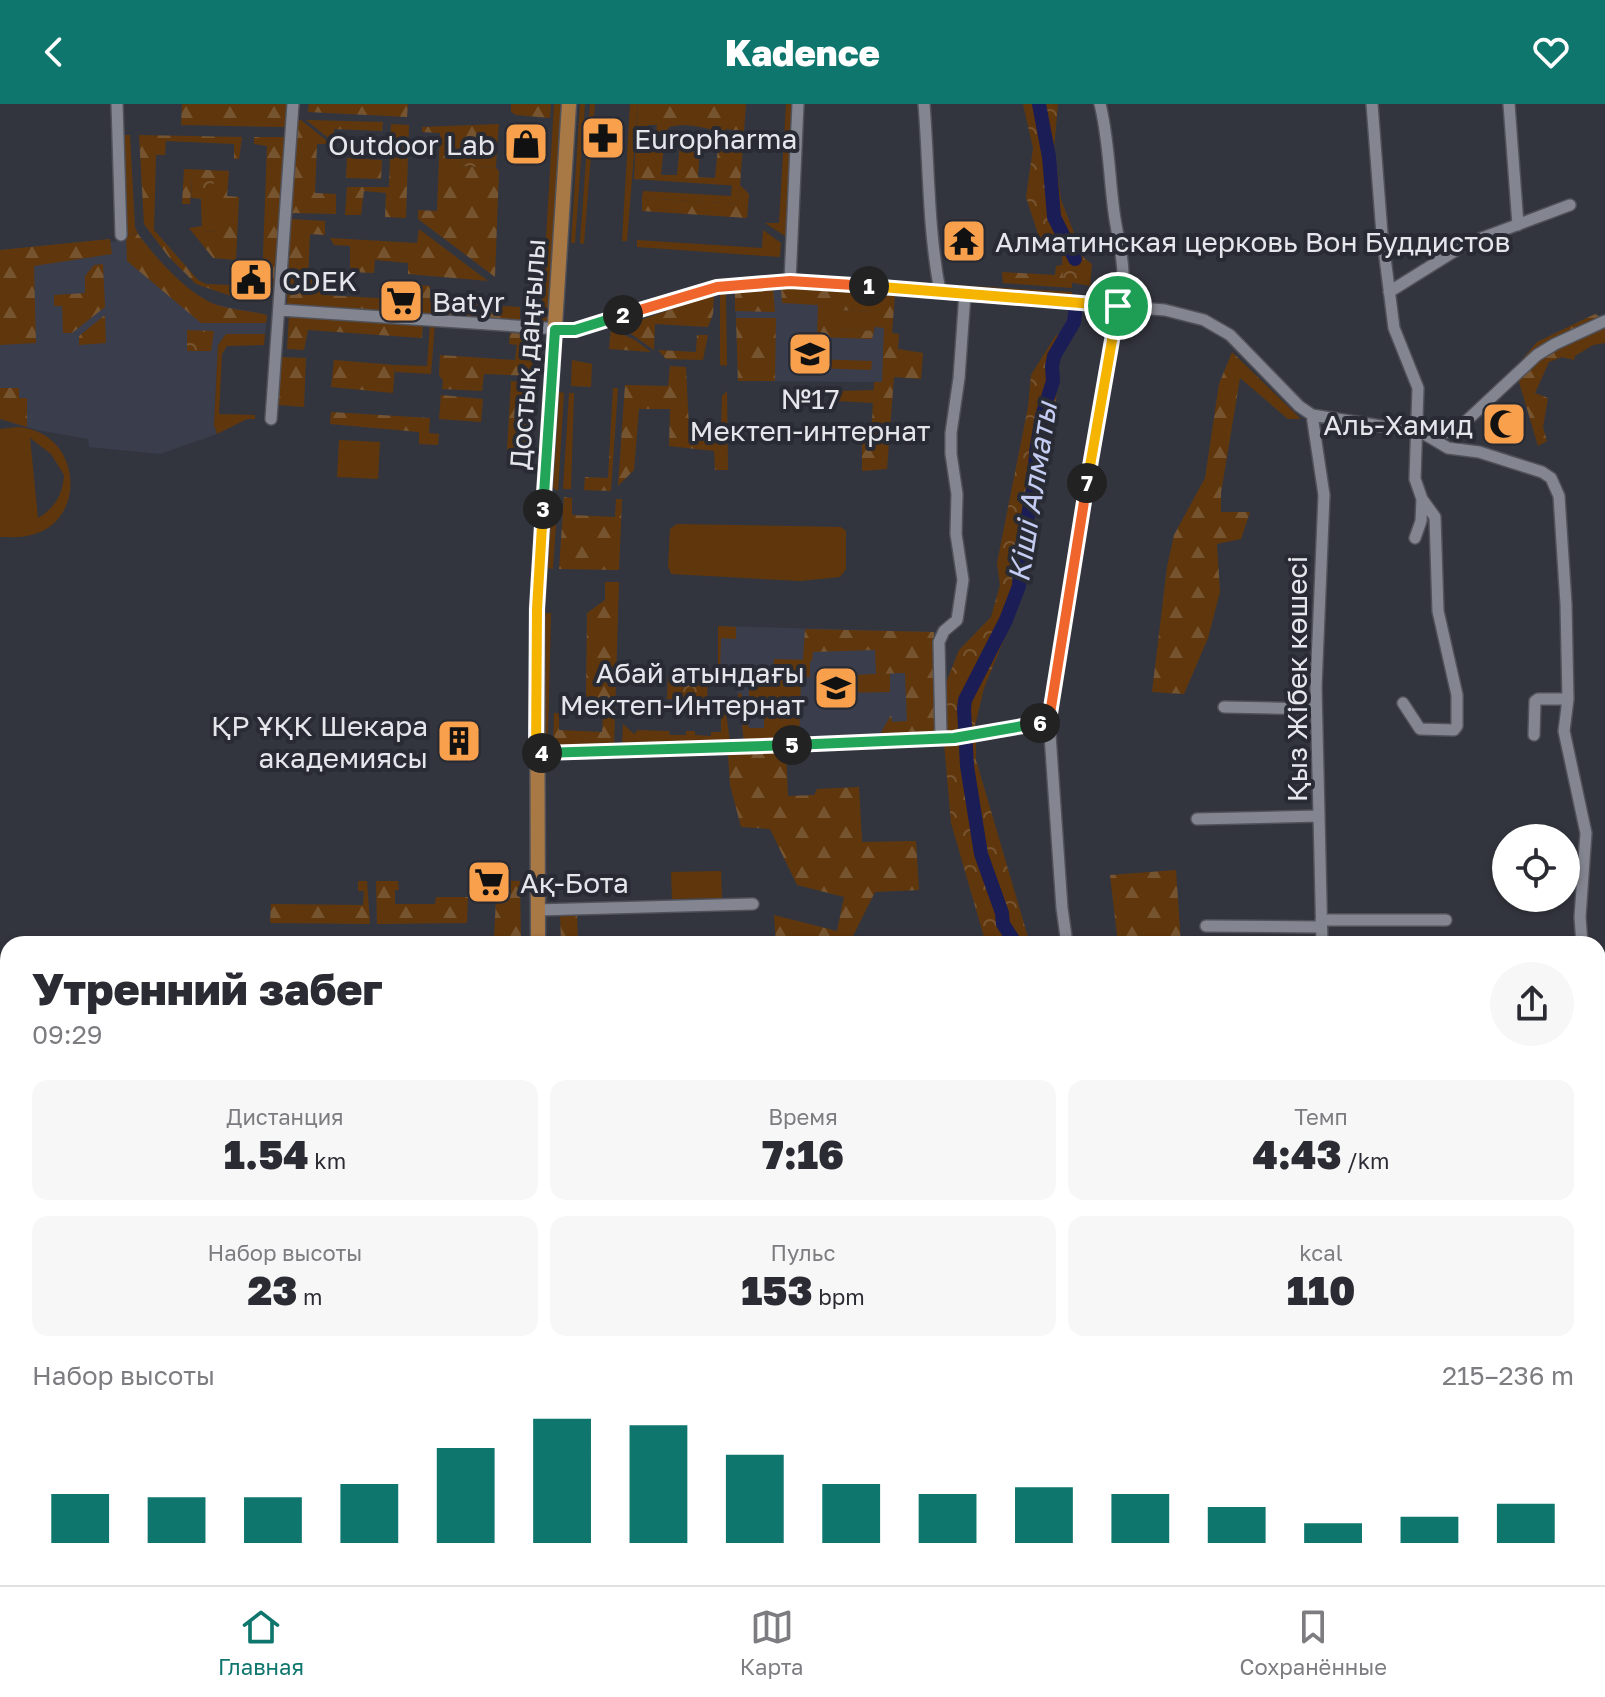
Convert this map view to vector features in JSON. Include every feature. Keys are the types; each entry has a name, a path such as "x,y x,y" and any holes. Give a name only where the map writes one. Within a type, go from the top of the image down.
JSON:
{"main road":[{"name":"Достық даңғылы","path":"538,936 538,585 569,104"}],"street":[{"path":"117,104 121,235"},
{"path":"271,419 293,104"},
{"path":"790,281 798,104"},
{"path":"924,104 931,229 940,291"},
{"path":"1066,936 1049,720 1122,292 1123,258 1100,104"},
{"path":"1372,104 1389,292 1399,345 1418,388 1420,434 1415,479 1422,499 1435,517 1438,611 1457,695 1457,726 1454,730 1420,729 1403,703"},
{"path":"1509,104 1518,225"},
{"path":"1389,292 1466,244 1570,205"},
{"path":"280,310 575,330 717,287 790,281 1118,306 1187,315 1217,327 1242,345 1299,406 1312,415 1420,434 1447,434 1455,430 1537,355 1605,321"},
{"path":"941,739 939,642 944,631 957,620 963,580 956,534 957,494 951,433 959,378 965,293"},
{"name":"Қыз Жібек көшесі","path":"1312,415 1324,495 1316,709 1322,936"},
{"path":"1420,434 1448,448 1479,452 1542,472 1556,486 1566,604 1568,699 1564,731 1586,833 1581,936"},
{"path":"1415,538 1421,521 1422,499"},
{"path":"1534,735 1535,701 1568,699"},
{"path":"1224,707 1316,709"},
{"path":"536,754 957,738 1028,727 1049,720"},
{"path":"1197,819 1319,816"},
{"path":"537,910 753,904"},
{"path":"1206,926 1446,920"}],"shaded area":[{"path":"138,234 172,280 198,301 267,315 265,334 226,334 218,345 214,425 217,434 160,454 89,447 88,439 37,430 0,419 0,250 110,239 111,242 118,241 118,235"},
{"name":"№17 Мектеп-интернат","path":"790,287 887,294 882,382 738,381 735,291"},
{"name":"Абай атындағы Мектеп-Интернат","path":"718,626 934,632 938,734 744,742 736,684 718,683"}],"green space":[{"path":"182,104 286,104 285,127 181,125"},
{"path":"309,104 408,104 407,117 308,112"},
{"path":"511,104 551,104 550,118 516,115 511,112"},
{"path":"554,104 562,104 548,322 541,322"},
{"path":"580,104 585,104 575,243 571,243"},
{"path":"590,104 595,104 584,244 580,243"},
{"path":"630,104 638,104 627,241 622,241"},
{"path":"638,104 746,104 740,185 749,194 747,218 642,211 642,198 738,204 740,186 634,179","holes":["648,125 657,125 656,133 665,134 669,127 674,126 692,126 715,131 716,137 725,138 726,129 735,130 734,148 718,147 715,178 698,177 700,146 680,144 677,175 661,175 664,144 646,142"]},
{"path":"786,104 794,104 788,238 765,223 779,223"},
{"path":"1023,104 1058,104 1054,149 1061,200 1084,258 1092,264 1090,286 1063,281 1062,256 1052,240 1039,237 1026,197 1033,148"},
{"path":"297,120 331,144 317,144 315,193 336,194 336,214 292,213"},
{"path":"306,120 383,122 382,131 334,129 333,142"},
{"path":"391,124 409,125 406,218 385,217 386,193 364,191 361,215 345,215 347,187 389,187"},
{"path":"499,124 497,148 464,147 462,166 496,168 499,171 495,277 418,219 418,210 437,211 440,133 422,132 422,127"},
{"path":"123,135 130,135 135,227 138,234 126,235"},
{"path":"139,135 242,137 239,159 234,159 234,144 166,141 165,155 156,155 154,230 198,280 206,284 231,285 231,296 196,284 168,256 144,224"},
{"path":"254,137 285,137 277,288 267,287 255,301 244,300 245,283 262,283 267,146 254,144"},
{"path":"464,146 497,148 496,168 462,166"},
{"path":"347,158 382,160 381,179 346,178"},
{"path":"184,169 229,171 227,196 239,197 236,260 213,258 189,228 202,226 203,232 220,231 219,204 201,204 201,199 213,199 192,177 190,204 182,204"},
{"path":"192,177 214,179 213,200 191,198"},
{"path":"732,185 740,185 738,204 642,198 643,191 731,196"},
{"path":"219,203 221,231 202,232 201,204"},
{"path":"291,219 325,221 325,235 310,234 308,279 323,281 323,295 395,299 393,311 287,304"},
{"path":"419,229 488,281 408,274 408,263 375,260 374,273 350,272 350,246 334,245 330,238 417,243"},
{"path":"763,230 781,243 780,257 637,247 637,240 762,248"},
{"path":"138,234 163,264 195,293 217,305 267,315 266,323 201,323 127,261 126,235"},
{"path":"110,239 112,254 34,266 36,343 0,345 0,250"},
{"path":"103,264 105,307 72,333 63,333 62,306 54,306 54,295 85,293 85,276 94,265"},
{"path":"1067,264 1072,274 1072,288 1003,283 1002,272 1055,275 1056,266"},
{"path":"420,285 430,286 430,302 520,307 520,322 418,314"},
{"path":"954,285 1072,292 1072,297 953,289"},
{"path":"773,288 775,312 735,311 735,291"},
{"path":"781,288 895,295 892,333 899,334 898,349 923,353 921,379 894,377 887,469 862,471 862,427 872,421 874,382 882,382 884,328 874,327 874,312 839,310 838,329 874,331 872,339 817,337 818,305 782,303"},
{"path":"726,292 727,366 720,365 720,293"},
{"path":"714,294 713,314 708,327 655,324 654,350 621,327"},
{"path":"839,310 875,312 874,331 837,329"},
{"path":"1595,314 1605,319 1605,343 1593,345 1575,356 1574,360 1562,357 1549,362 1535,393 1548,398 1543,427 1547,441 1538,446 1517,365 1537,342"},
{"path":"105,315 106,343 79,345 79,336"},
{"path":"289,315 423,323 422,338 308,330 304,350 287,349"},
{"path":"736,318 776,318 775,381 738,381"},
{"path":"430,324 435,324 431,374 395,372 395,365 427,366"},
{"path":"611,329 635,340 651,352 609,349"},
{"path":"187,330 214,331 211,351 187,351"},
{"path":"510,333 536,334 532,376 484,374 482,391 442,389 440,355 515,360 517,345 509,344"},
{"path":"226,334 265,334 264,345 227,346 222,354 219,414 255,415 255,419 247,419 217,434 214,425 218,345"},
{"path":"697,335 708,335 703,360 666,359 658,350 696,352"},
{"path":"1056,335 1070,338 1059,355 1056,400 1033,515 1032,560 1019,603 984,688 974,730 944,734 945,685 959,650 991,617 1000,585 997,563 1028,407 1031,375"},
{"path":"1232,352 1301,419 1288,419 1240,378 1221,493 1221,512 1250,512 1241,539 1217,544 1220,592 1208,638 1184,694 1152,692 1167,567 1174,535 1205,478 1219,384"},
{"path":"281,357 306,358 304,407 278,405"},
{"path":"815,359 872,361 871,370 815,368"},
{"path":"334,360 395,365 393,393 331,387"},
{"path":"572,360 592,364 591,387 571,386"},
{"path":"670,366 686,367 689,429 721,430 722,396 727,391 728,470 715,470 714,451 669,446 670,409 639,409 634,470 618,486 625,385 668,386"},
{"path":"511,381 532,383 526,460 518,451 507,450"},
{"path":"0,388 19,388 19,398 27,398 27,427 0,419"},
{"path":"613,388 618,388 611,491 584,490 585,477 608,478"},
{"path":"874,390 873,403 836,401 837,391"},
{"path":"559,392 564,393 558,491 553,488"},
{"path":"569,393 574,393 571,489 563,489"},
{"path":"441,395 483,399 481,422 439,419"},
{"path":"331,412 430,418 429,433 439,434 438,445 419,444 419,432 330,424"},
{"path":"18,427 40,433 55,444 66,460 70,478 69,496 62,513 49,527 31,535 0,537 0,429","holes":["30,438 51,454 64,475 63,482 53,505 38,518"]},
{"path":"339,440 380,442 378,479 337,477"},
{"path":"552,496 558,496 553,569 547,568"},
{"path":"564,497 572,498 572,515 615,517 616,499 622,499 619,570 559,569"},
{"path":"677,524 841,527 846,531 846,569 840,577 800,581 671,574 668,566 670,529"},
{"path":"605,582 619,582 614,747 553,746 554,713 559,713 559,730 602,732 603,715 586,695 587,613 605,600"},
{"path":"545,613 551,613 548,737 544,736"},
{"path":"718,626 736,627 736,639 721,638 720,671 747,672 748,677 801,681 800,710 749,708 749,684 718,683"},
{"path":"805,629 934,632 938,734 879,736 891,715 892,722 907,721 905,673 876,674 875,650 813,652 812,661 803,660"},
{"path":"774,659 810,660 810,677 773,674"},
{"path":"890,673 890,692 841,693 839,676"},
{"path":"668,676 708,677 707,700 667,699"},
{"path":"738,693 741,693 749,728 764,728 764,712 800,713 799,739 744,742"},
{"path":"721,713 726,713 730,742 622,746 623,724 634,734 638,730 669,731 670,735 686,735 686,731 695,731 695,735 711,736 711,732 721,732"},
{"path":"976,739 976,760 1028,936 984,936 951,823 944,743"},
{"path":"786,752 788,796 814,795 817,789 859,787 862,842 916,841 919,890 875,892 853,936 775,936 774,915 837,931 844,897 797,885 770,829 741,827 730,785 728,754"},
{"path":"1176,870 1180,936 1117,936 1110,875"},
{"path":"721,871 722,898 672,899 671,872"},
{"path":"497,880 520,881 521,936 494,936"},
{"path":"358,881 367,881 370,924 270,923 271,904 363,905 364,891 358,891"},
{"path":"376,881 398,881 395,904 435,904 436,897 468,897 467,923 377,924"},
{"path":"560,913 577,913 578,936 561,936"}],"waterway":[{"name":"Кіші Алматы","path":"1039,104 1049,157 1054,217 1075,259"},
{"name":"Кіші Алматы","path":"1011,936 1003,924 981,854 967,766 964,709 965,700 1006,620 1019,586 1036,452 1042,416 1053,381 1054,356 1074,322 1075,314"}],"place":[{"name":"Europharma","path":"603,138"},
{"name":"Outdoor Lab","path":"526,144"},
{"name":"Алматинская церковь Вон Буддистов","path":"964,241"},
{"name":"CDEK","path":"251,280"},
{"name":"Batyr","path":"401,301"},
{"name":"№17 Мектеп-интернат","path":"810,354"},
{"name":"Аль-Хамид","path":"1504,424"},
{"name":"Абай атындағы Мектеп-Интернат","path":"836,688"},
{"name":"ҚР ҰҚК Шекара академиясы","path":"459,741"},
{"name":"Ақ-Бота","path":"489,882"}],"route":[{"path":"762,282 820,282 1118,306 1049,720 1028,727 947,739 536,754 537,609 555,330 575,330 717,287 762,282"}]}
